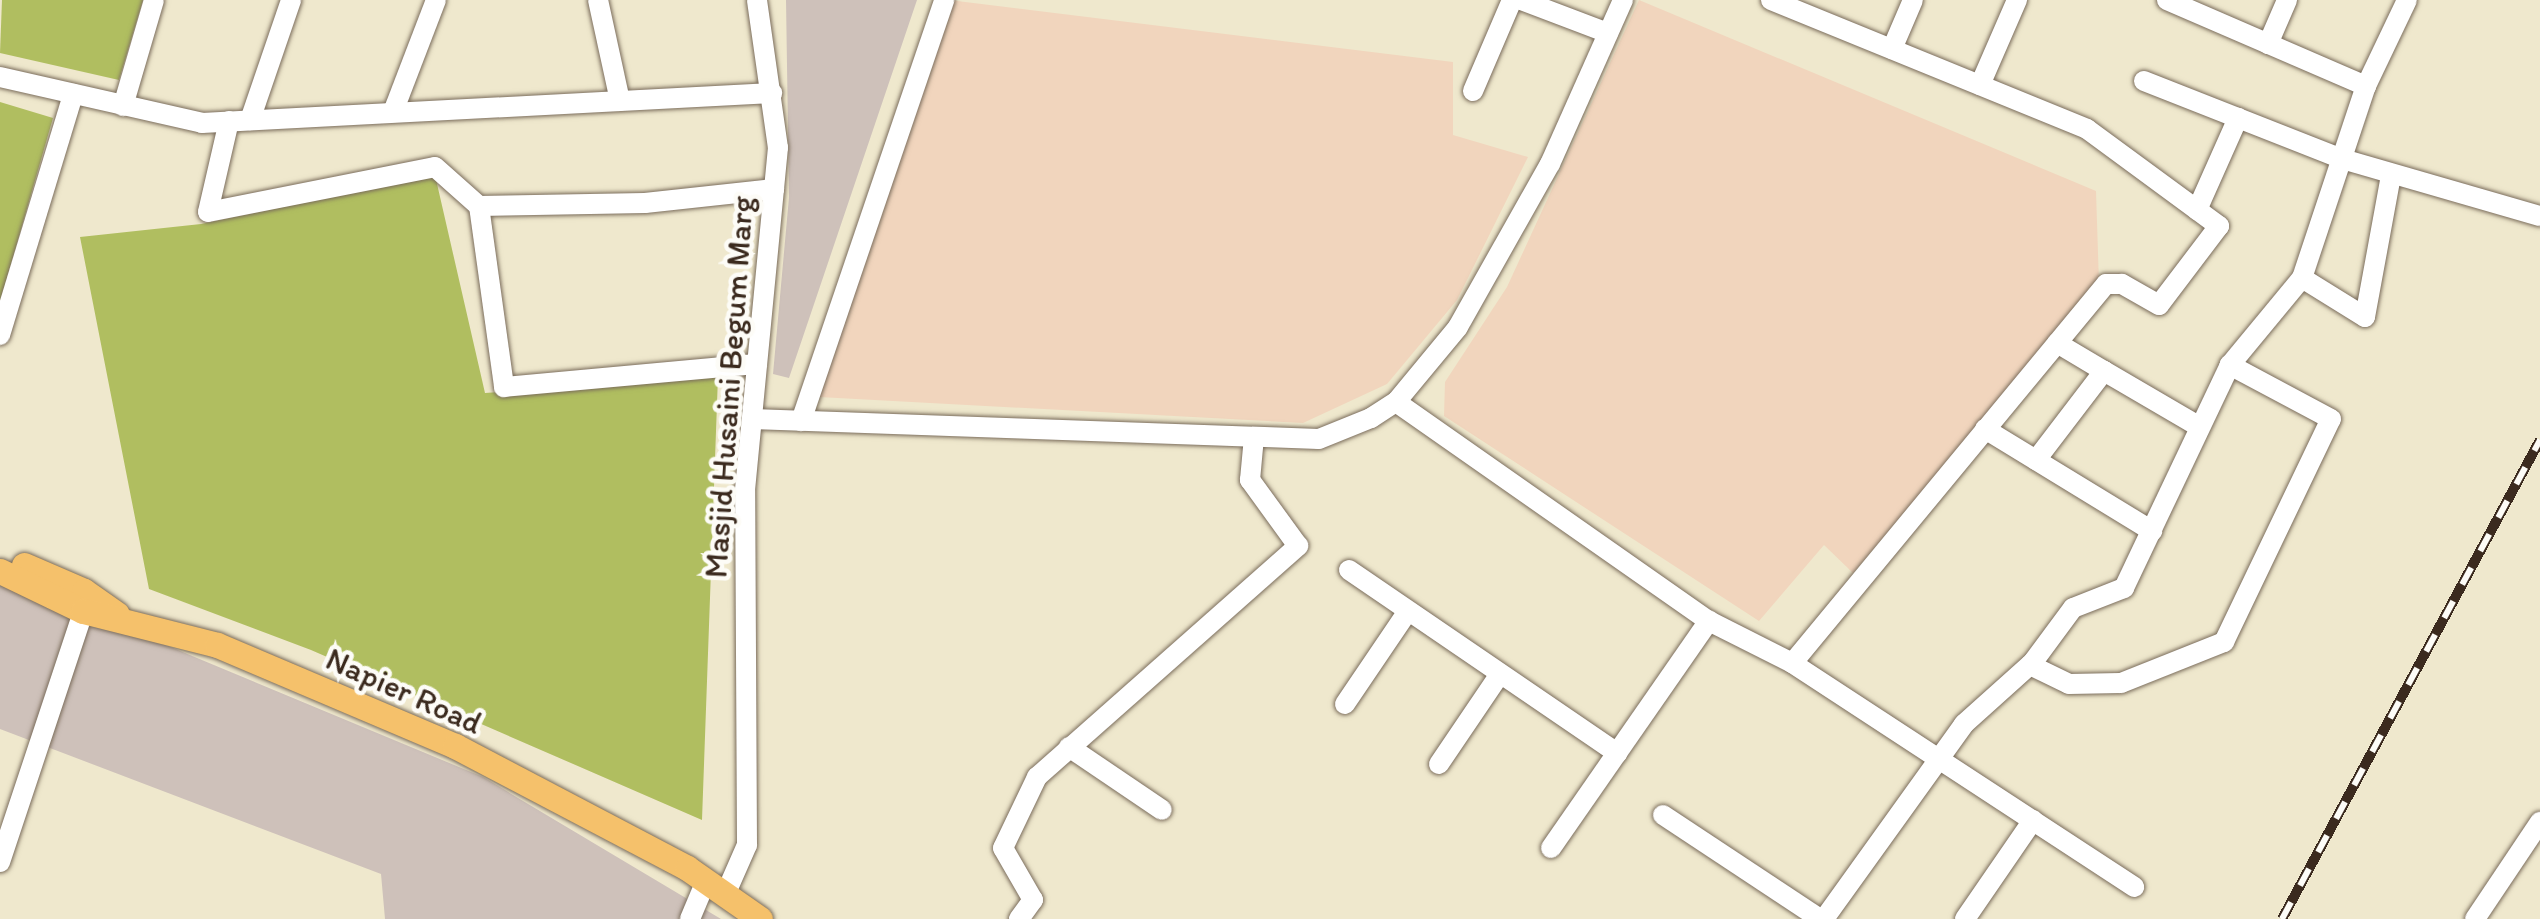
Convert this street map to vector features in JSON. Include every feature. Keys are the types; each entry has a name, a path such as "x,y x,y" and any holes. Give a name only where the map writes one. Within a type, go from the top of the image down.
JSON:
{"main road":[{"path":"0,555 86,603"},
{"name":"Napier Road","path":"0,572 129,623 217,645 454,746 716,888 760,919"}],"street":[{"path":"124,106 154,0"},
{"path":"291,0 240,120 208,212 435,166 479,206 504,387 758,364"},
{"path":"394,112 436,0"},
{"path":"598,0 620,100"},
{"name":"Masjid Husaini Begum Marg","path":"690,919 748,845 744,550 774,190 772,92 756,0"},
{"path":"802,421 944,0"},
{"path":"1473,91 1512,0"},
{"path":"1521,0 1608,33"},
{"path":"752,419 1320,439 1396,402 1458,327 1550,164 1623,0"},
{"path":"1771,0 2087,129 2219,226 2159,305 2122,284 2106,284 1792,663"},
{"path":"1892,49 1913,0"},
{"path":"1980,85 2016,0"},
{"path":"2167,0 2366,86"},
{"path":"2268,44 2287,0"},
{"path":"1664,815 1828,917 1964,724 2030,665 2074,608 2124,588 2230,365 2302,278 2366,86 2407,0"},
{"path":"0,78 202,122 772,92"},
{"path":"2144,81 2342,159 2540,216"},
{"path":"0,335 72,94"},
{"path":"2197,210 2238,118"},
{"path":"2302,278 2365,316 2391,175"},
{"path":"479,206 645,203 774,190"},
{"path":"2057,343 2200,428"},
{"path":"2030,665 2069,684 2121,684 2224,642 2331,419 2230,365"},
{"path":"2036,460 2104,371"},
{"path":"1396,402 1508,486 1709,621 1792,663 2134,887"},
{"path":"1986,429 2152,531"},
{"path":"1019,919 1033,900 1002,848 1037,776 1298,546 1250,480 1254,437"},
{"path":"1349,570 1617,753"},
{"path":"0,862 86,603"},
{"path":"1346,704 1408,611"},
{"path":"1551,848 1709,621"},
{"path":"1439,764 1500,674"},
{"path":"1069,747 1162,810"},
{"path":"1965,919 2033,820"},
{"path":"2476,919 2540,822"}],"shaded area":[{"path":"786,0 917,0 789,378 773,374 789,197"},
{"path":"949,0 1453,62 1453,135 1528,157 1457,300 1387,384 1303,423 819,397"},
{"path":"1639,0 2096,191 2099,284 1853,573 1824,545 1759,621 1444,416 1445,382 1507,287"},
{"path":"0,576 483,777 721,919 385,919 381,874 0,729"}],"green space":[{"path":"2,0 143,0 119,80 0,53"},
{"path":"0,102 53,118 0,302"},
{"path":"435,175 485,393 718,376 702,820 311,650 149,589 80,237 201,224"}],"railway":[{"path":"2282,919 2540,440"}]}
